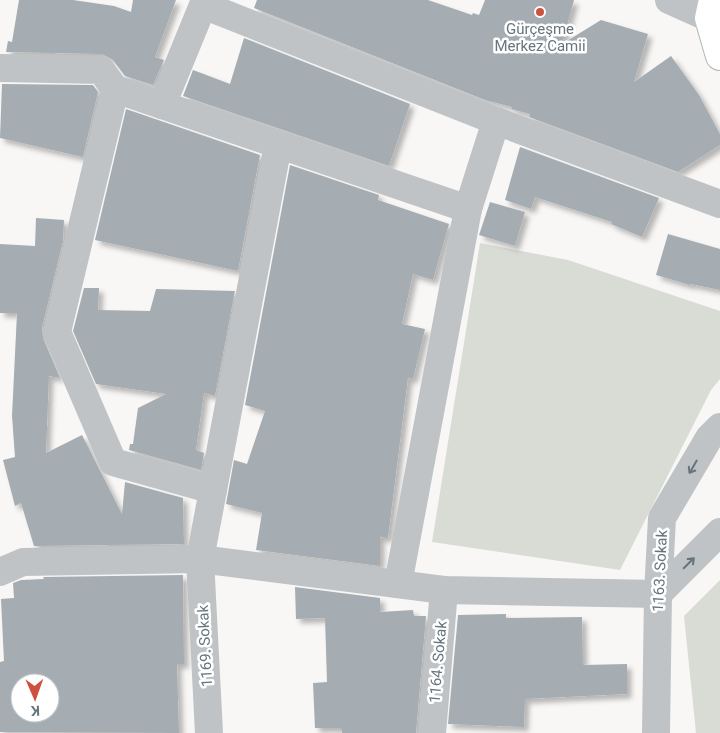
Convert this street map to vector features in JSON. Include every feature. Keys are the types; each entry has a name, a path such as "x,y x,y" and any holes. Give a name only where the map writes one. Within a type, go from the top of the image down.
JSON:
{"main road":[{"path":"711,9 720,56"}],"street":[{"path":"668,0 711,9"},
{"path":"162,105 203,5 496,121 720,204"},
{"path":"0,68 101,70 115,89 468,209"},
{"path":"115,89 57,332 113,462 213,490"},
{"path":"398,584 468,209 496,121"},
{"name":"1169. Sokak","path":"210,733 200,560 278,145"},
{"name":"1163. Sokak","path":"656,733 658,594 662,518 709,438 720,427"},
{"path":"0,572 23,562 200,560 444,590 658,594 720,532"},
{"name":"1164. Sokak","path":"432,733 444,590"}],"shaded area":[{"path":"480,243 568,260 720,311 720,379 711,390 620,570 432,542"},
{"path":"720,580 720,733 696,733 684,616"}],"building":[{"path":"19,0 73,0 114,6 131,12 133,0 176,0 155,57 164,60 153,85 125,76 113,60 102,54 6,52 8,41 12,42"},
{"path":"257,0 428,0 472,15 473,13 479,15 485,0 574,0 562,44 601,20 648,34 634,82 671,56 699,95 720,134 720,145 678,172 529,117 530,114 511,109 512,107 485,100 254,8"},
{"path":"244,38 410,104 389,166 183,96 193,70 230,84"},
{"path":"2,84 93,85 98,92 83,157 0,138"},
{"path":"126,109 260,155 238,271 95,240"},
{"path":"520,147 659,198 642,237 611,224 612,222 535,197 531,209 505,200"},
{"path":"290,165 379,195 378,200 449,224 433,280 413,274 402,324 425,329 413,379 408,378 388,538 380,537 380,566 256,550 262,513 226,504 234,460 247,464 265,411 245,405"},
{"path":"490,202 525,212 515,246 479,235"},
{"path":"36,218 64,220 63,241 42,328 43,338 60,378 49,376 46,453 82,435 122,514 125,482 183,498 184,544 34,546 21,503 15,506 3,460 15,457 12,416 17,313 0,313 0,244 35,246"},
{"path":"668,234 720,249 720,290 690,285 656,275"},
{"path":"84,288 99,288 98,310 150,311 156,289 235,291 215,396 204,393 196,450 204,453 201,470 129,450 130,444 133,444 138,408 166,394 96,384 73,331"},
{"path":"183,575 184,664 177,664 179,733 0,732 0,662 4,661 1,599 14,598 13,583 21,580 44,579 43,577"},
{"path":"295,587 380,598 380,612 413,610 414,616 426,616 416,733 342,733 341,728 315,728 313,683 327,682 325,618 296,619"},
{"path":"506,614 506,618 582,617 583,665 627,664 627,694 525,699 524,727 448,724 458,615"}],"place":[{"name":"Gürçeşme Merkez Camii","path":"540,12"}]}
